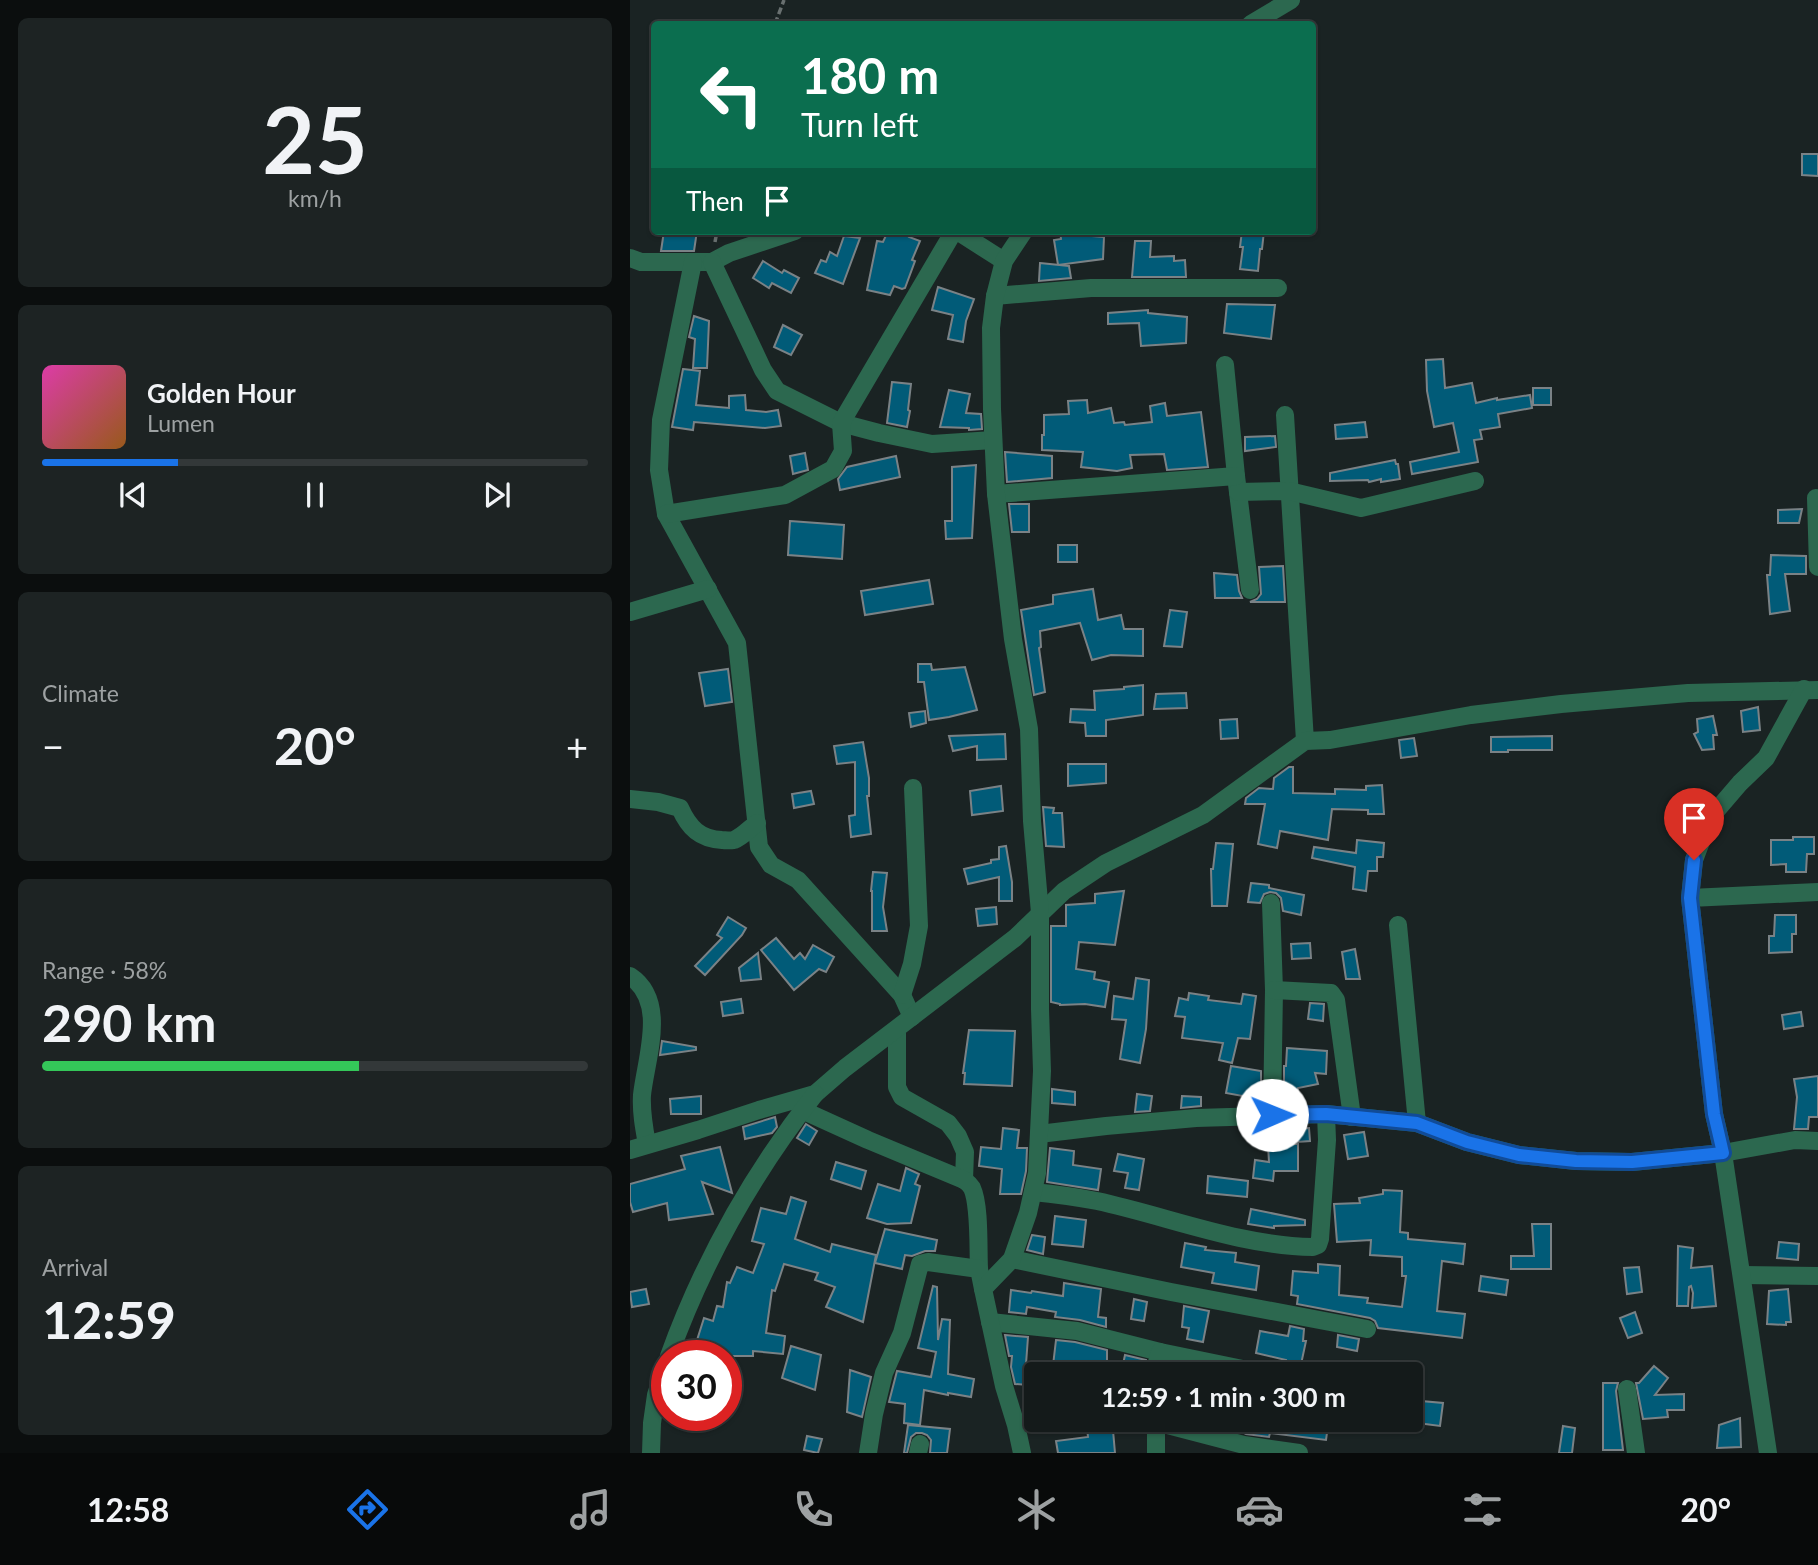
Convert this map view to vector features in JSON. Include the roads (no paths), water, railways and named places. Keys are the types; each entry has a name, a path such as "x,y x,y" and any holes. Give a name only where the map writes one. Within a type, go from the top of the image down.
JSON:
{"street":[{"path":"1256,21 1290,0"},
{"path":"630,258 641,262 712,262 729,253 783,235"},
{"path":"667,514 785,495 832,470 843,451 841,423 953,235"},
{"path":"962,235 1004,261"},
{"path":"983,1289 1012,1258 1028,1213 1037,1172 1042,1071 1040,913 1032,821 1029,729 1013,639 996,494 993,440 992,328 995,296 1004,261 1021,235"},
{"path":"694,261 662,420 659,470 667,514 737,643 759,847 771,865 798,880 902,995 912,1017"},
{"path":"712,262 763,370 777,391 841,423 932,444 993,440"},
{"path":"995,296 1091,288 1278,288"},
{"path":"1226,365 1250,590"},
{"path":"1285,415 1305,741"},
{"path":"996,494 1237,484 1289,491 1361,509 1475,481"},
{"path":"1816,498 1818,567"},
{"path":"630,612 708,589"},
{"path":"675,1340 686,1309 710,1260 749,1189 777,1144 815,1094 1015,938 1064,891 1106,863 1203,815 1305,741 1330,740 1471,715 1561,704 1688,693 1811,690"},
{"path":"1768,1453 1723,1153 1714,1114 1690,898 1694,860 1710,818 1766,758 1811,690"},
{"path":"902,995 912,964 919,926 913,788"},
{"path":"630,799 680,808 685,821 694,832 718,840 733,841 757,823"},
{"path":"1690,898 1818,892"},
{"path":"1270,903 1274,990 1272,1115"},
{"path":"1398,925 1417,1123"},
{"path":"630,976 641,983 650,1007 652,1042 642,1093 639,1147 815,1094"},
{"path":"1274,990 1331,993 1336,1000 1352,1117"},
{"path":"897,1030 897,1087 902,1097 948,1124 958,1136 964,1152 964,1180"},
{"path":"802,1110 970,1184 976,1213 979,1269 1022,1453"},
{"path":"1039,1134 1173,1120 1326,1114 1417,1123 1467,1142 1519,1155 1576,1161 1632,1162 1723,1153 1795,1140 1818,1141"},
{"path":"1033,1192 1097,1201 1229,1235 1313,1247 1318,1245 1320,1239 1327,1140 1326,1114"},
{"path":"1012,1258 1171,1292 1367,1329"},
{"path":"868,1453 884,1373 902,1332 920,1264 928,1262 979,1269"},
{"path":"1742,1275 1818,1276"},
{"path":"990,1322 1077,1331 1209,1362"},
{"path":"1157,1362 1160,1352"},
{"path":"1627,1389 1636,1453"},
{"path":"651,1453 652,1431"},
{"path":"1156,1432 1156,1453"},
{"path":"1196,1432 1244,1445 1299,1453"}]}
